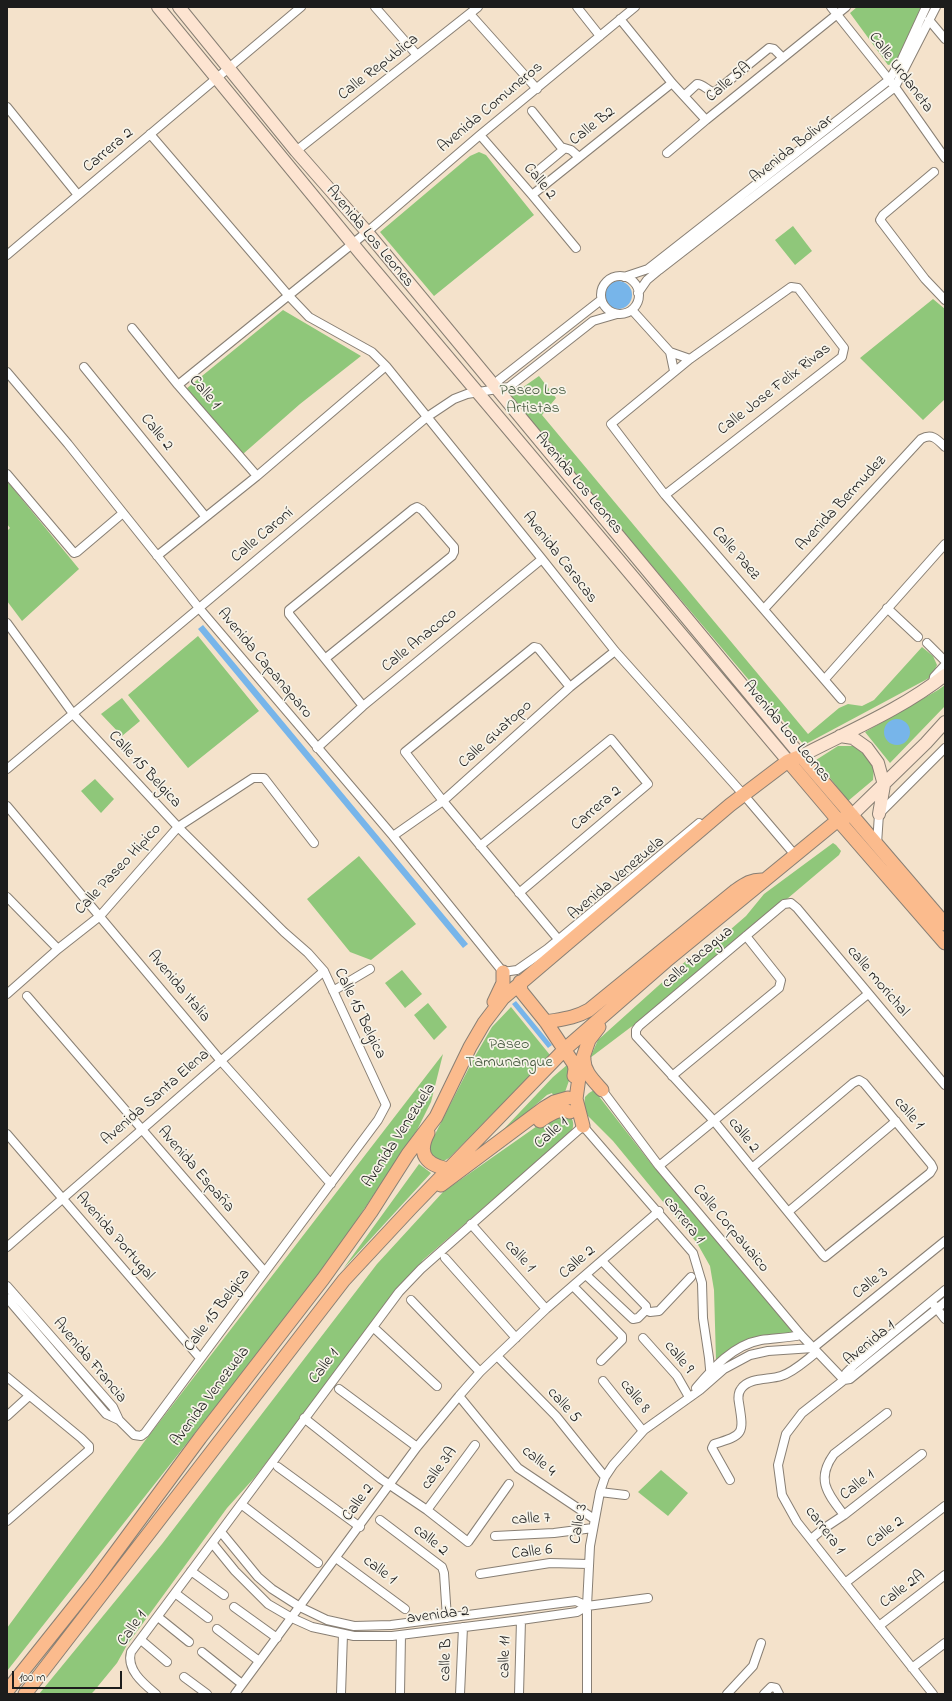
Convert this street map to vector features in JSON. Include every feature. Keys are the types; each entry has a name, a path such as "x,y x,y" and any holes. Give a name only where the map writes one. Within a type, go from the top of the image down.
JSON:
{"main road":[{"name":"Avenida Venezuela","path":"7,1691 93,1583 200,1438 323,1279 371,1212 408,1154 436,1117 452,1088 470,1047 484,1023 503,998 743,794 788,761 801,756"},
{"name":"Avenida Los Leones","path":"801,756 945,924"},
{"name":"Avenida Los Leones","path":"788,761 945,943"},
{"path":"26,1694 344,1280 410,1208 565,1049 666,961 764,880 838,820 852,814"},
{"path":"546,1022 579,1016 589,1010 746,882 764,880"},
{"path":"583,1126 576,1099 581,1063 589,1040 597,1028 640,989 666,961"},
{"path":"484,1023 503,983 503,972"},
{"path":"520,982 521,991 565,1049 575,1069 568,1098 570,1112 583,1126"},
{"path":"584,1054 584,1063 587,1072 602,1090"},
{"path":"410,1208 544,1108 554,1102 568,1098"},
{"path":"472,1163 510,1142 548,1115 561,1110 570,1112"},
{"path":"436,1117 424,1140 424,1154 429,1161 436,1166 462,1170"}],"street":[{"name":"Avenida Los Leones","path":"158,7 352,243 788,761"},
{"name":"Avenida Los Leones","path":"179,7 296,151 367,232 801,756"},
{"name":"Carrera 2","path":"7,254 150,134 215,77 228,68 301,7"},
{"path":"375,7 417,55"},
{"name":"Calle Republica","path":"296,151 478,7"},
{"path":"577,7 600,36"},
{"name":"Avenida Comuneros","path":"178,385 367,232 480,135 635,7"},
{"name":"Calle Urdaneta","path":"831,7 896,87 945,158"},
{"name":"Calle 5A","path":"620,19 672,83 706,120 782,57 846,7"},
{"name":"Avenida Bolivar","path":"601,300 602,289 609,280 648,269 889,80 902,59 926,7"},
{"name":"Avenida Bolivar","path":"632,310 638,300 638,293 647,280 896,87 936,7"},
{"path":"470,14 537,89"},
{"path":"930,20 945,39"},
{"path":"684,96 697,84 700,84 712,92 715,92 769,48 774,49 782,57"},
{"name":"Calle B2","path":"532,195 672,83"},
{"path":"7,107 78,195"},
{"path":"532,111 561,147 571,150 579,157"},
{"path":"667,153 706,120"},
{"name":"Avenida Caracas","path":"150,134 288,295 309,317 372,352 386,366 542,558 615,651 743,794 795,855"},
{"name":"Calle 2","path":"480,135 576,248"},
{"path":"534,174 564,149"},
{"path":"934,172 883,215 880,220 925,279 945,300"},
{"path":"624,277 635,285 638,293"},
{"name":"Calle Jose Felix Rivas","path":"611,424 674,371 791,287 798,288 844,348 842,357 665,495"},
{"path":"495,388 499,380 601,300 607,309 617,314"},
{"path":"495,388 509,387 592,321 626,313 632,310 670,352 690,359"},
{"name":"Calle 1","path":"132,328 178,385 257,476"},
{"path":"670,352 674,371"},
{"path":"157,556 205,516 257,476 386,366"},
{"name":"Calle 2","path":"84,367 205,516"},
{"name":"Avenida Capanaparo","path":"7,372 68,444 199,608 393,836 503,972"},
{"name":"Calle Caroní","path":"7,770 427,417 454,399 467,394 479,393 495,388"},
{"name":"Calle Paez","path":"611,424 665,495 841,699"},
{"name":"Avenida Bermudez","path":"764,609 921,439 926,436 934,437 945,447"},
{"path":"7,474 71,552 77,552 123,513"},
{"path":"326,658 452,556 454,547 418,507 413,509 291,608 289,614 326,658 363,706"},
{"path":"825,679 945,544"},
{"name":"Calle Anacoco","path":"317,748 363,706 542,558"},
{"path":"887,608 918,637"},
{"name":"Calle 15 Belgica","path":"7,623 74,715 178,827 284,932 308,953 324,971 386,1105 378,1120 331,1184 145,1433 141,1436 134,1435 119,1420"},
{"path":"927,644 945,661"},
{"path":"558,939 443,801 405,752 534,647 538,648 570,687"},
{"name":"Calle Guatopo","path":"393,836 443,801 570,687 615,651"},
{"path":"932,686 934,677 945,665"},
{"name":"Avenida Venezuela","path":"801,756 889,711 932,686 945,676"},
{"path":"852,814 884,785 945,722"},
{"path":"926,743 945,729"},
{"path":"840,736 852,738 867,748 878,763 884,785 879,814 877,844"},
{"name":"Carrera 2","path":"480,846 611,739 648,784 519,893"},
{"path":"879,814 945,748"},
{"name":"Calle Paseo Hipico","path":"7,994 100,916 178,827 253,778 264,778 314,843"},
{"path":"503,972 517,970 547,949 717,809 730,805"},
{"name":"Avenida Italia","path":"7,806 221,1061 331,1184"},
{"path":"7,897 58,950"},
{"name":"calle morichal","path":"784,904 791,903 797,908 945,1085"},
{"name":"calle tacagua","path":"636,1036 636,1030 639,1026 784,904"},
{"path":"672,1076 779,988 781,980 746,936"},
{"path":"333,991 370,969"},
{"name":"Avenida Santa Elena","path":"7,1247 324,971"},
{"path":"659,1166 868,994"},
{"name":"Avenida España","path":"27,996 265,1272"},
{"name":"calle 2","path":"636,1036 714,1121 825,1257"},
{"name":"calle 1","path":"752,1168 853,1083 859,1080 864,1083 896,1121 931,1164 932,1168 930,1173 825,1257"},
{"name":"Calle Corpauaico","path":"602,1090 659,1166 801,1335 844,1380"},
{"path":"788,1212 896,1121"},
{"name":"Calle 1","path":"156,1694 142,1682 131,1667 129,1661 131,1652 304,1418 399,1292 421,1269 583,1126"},
{"name":"carrera 1","path":"583,1126 693,1252 702,1283 703,1318 711,1380"},
{"name":"Avenida Portugal","path":"7,1134 200,1358"},
{"name":"Calle 2","path":"235,1694 418,1447 480,1372 546,1309 659,1212"},
{"name":"calle 1","path":"471,1224 546,1309"},
{"name":"Calle 3","path":"730,1480 712,1448 714,1444 733,1438 739,1434 742,1422 738,1396 740,1390 745,1384 787,1373 945,1242"},
{"path":"445,1258 516,1338"},
{"path":"602,1261 643,1303 646,1310 650,1312 659,1311 691,1277"},
{"path":"586,1275 633,1319 638,1318 646,1310"},
{"name":"Avenida Francia","path":"7,1286 114,1407 119,1420"},
{"path":"573,1286 622,1336 622,1340 601,1361"},
{"path":"942,1292 945,1302"},
{"name":"Avenida 1","path":"942,1292 854,1365 846,1373 844,1380 850,1379 945,1302"},
{"name":"Avenida Francia","path":"7,1298 106,1414 119,1420"},
{"path":"411,1300 480,1372"},
{"path":"931,1302 945,1319"},
{"path":"373,1327 437,1386"},
{"path":"688,1397 710,1371 730,1355 753,1342 784,1339 801,1335"},
{"name":"calle 9","path":"643,1338 677,1376 688,1397"},
{"path":"688,1397 729,1366 750,1355 768,1351 815,1350"},
{"name":"calle 5","path":"497,1356 556,1416 605,1477"},
{"path":"7,1377 87,1442 89,1446 89,1450 7,1521"},
{"name":"carrera 1","path":"844,1380 802,1414 786,1434 778,1465 782,1495 797,1522 933,1694"},
{"name":"calle 8","path":"603,1381 643,1431"},
{"name":"Calle 1","path":"339,1389 418,1447"},
{"path":"7,1416 29,1396"},
{"name":"calle 4","path":"459,1396 518,1468 594,1519"},
{"name":"Calle 3","path":"587,1694 588,1564 592,1528 605,1477 613,1465 643,1431 688,1397"},
{"path":"844,1515 830,1496 825,1486 825,1473 828,1462 834,1454 887,1413"},
{"name":"calle 2","path":"304,1418 390,1485 427,1510 468,1542 509,1484"},
{"name":"calle 3A","path":"427,1510 475,1445"},
{"name":"Calle 1","path":"811,1539 922,1454"},
{"path":"278,1467 360,1527"},
{"path":"600,1492 625,1495"},
{"path":"241,1504 318,1563"},
{"name":"Calle 2","path":"845,1583 945,1506"},
{"name":"calle 2","path":"380,1520 442,1567 444,1573 447,1618"},
{"name":"calle 7","path":"495,1536 554,1533 592,1528"},
{"path":"221,1532 258,1577 280,1596 327,1620 354,1626 391,1625 576,1601 587,1606 648,1598"},
{"name":"avenida 2","path":"212,1544 256,1594 268,1604 292,1618 324,1630 342,1634 369,1636 401,1635 577,1612 587,1606"},
{"name":"calle 1","path":"336,1558 405,1609"},
{"name":"Calle 6","path":"480,1574 550,1563 588,1564"},
{"path":"191,1570 224,1595"},
{"name":"Calle 2A","path":"878,1626 945,1576"},
{"path":"175,1593 208,1618"},
{"path":"234,1607 277,1638"},
{"path":"158,1617 189,1642"},
{"name":"calle 11","path":"519,1694 521,1620"},
{"name":"calle B","path":"460,1694 463,1627"},
{"path":"216,1629 259,1661"},
{"path":"341,1694 342,1634"},
{"path":"400,1694 401,1635"},
{"path":"140,1640 168,1662"},
{"path":"727,1694 753,1666 761,1643"},
{"path":"912,1668 945,1643"},
{"path":"202,1652 242,1684"},
{"path":"184,1678 207,1694"},
{"path":"764,1694 771,1687 774,1687 779,1694"}],"green space":[{"path":"857,7 923,7 896,63 888,65 850,13"},
{"path":"479,152 486,155 534,215 434,296 380,232 470,156"},
{"path":"793,226 812,251 795,265 775,240"},
{"path":"933,299 945,309 945,399 923,420 860,358"},
{"path":"283,310 361,356 300,404 243,454 186,389"},
{"name":"Paseo Los Artistas","path":"539,376 556,398 542,415 808,734 839,708 848,704 862,706 874,700 922,647 933,656 937,665 931,677 804,745 509,397"},
{"path":"7,481 79,569 22,621 7,601 7,531 10,528 7,524"},
{"path":"198,636 259,711 188,768 128,695"},
{"path":"945,685 945,706 890,763 865,732"},
{"path":"122,698 140,721 122,736 101,714"},
{"path":"838,746 853,746 864,754 874,767 873,780 848,801 816,760"},
{"path":"95,779 114,799 101,813 81,791"},
{"path":"833,843 841,851 839,855 645,1019 631,1027 590,1058 598,1040 687,960 708,949 746,916 764,894"},
{"path":"359,856 416,924 371,960 350,952 307,899"},
{"path":"402,970 422,994 405,1008 385,983"},
{"path":"428,1003 447,1027 434,1040 414,1015"},
{"name":"Paseo Tamunangue","path":"511,1007 550,1055 449,1158 442,1162 429,1156 429,1146 474,1058 492,1027"},
{"path":"443,1054 431,1102 417,1130 322,1272 7,1671 7,1628 144,1442"},
{"path":"567,1065 570,1065 572,1072 564,1095 554,1097 552,1093 547,1095 486,1148 553,1077"},
{"path":"594,1090 653,1166 794,1330 785,1338 767,1335 751,1339 716,1360 714,1290 710,1266 697,1243 613,1141 588,1116 584,1106 585,1097"},
{"path":"569,1115 573,1123 572,1131 423,1260 255,1477 227,1508 127,1645 117,1663 94,1691 91,1694 39,1694 162,1544 377,1264 443,1192 550,1117"},
{"path":"419,1164 431,1173 343,1269"},
{"path":"661,1470 688,1493 668,1516 638,1492"}],"water":[{"path":"618,281 628,285 632,295 628,305 618,309 608,305 604,295 608,285"},
{"path":"203,625 468,944 463,948 198,629"},
{"path":"897,719 906,723 910,732 906,741 897,745 888,741 884,732 888,723"},
{"path":"516,1001 552,1045 548,1048 512,1004"}]}
